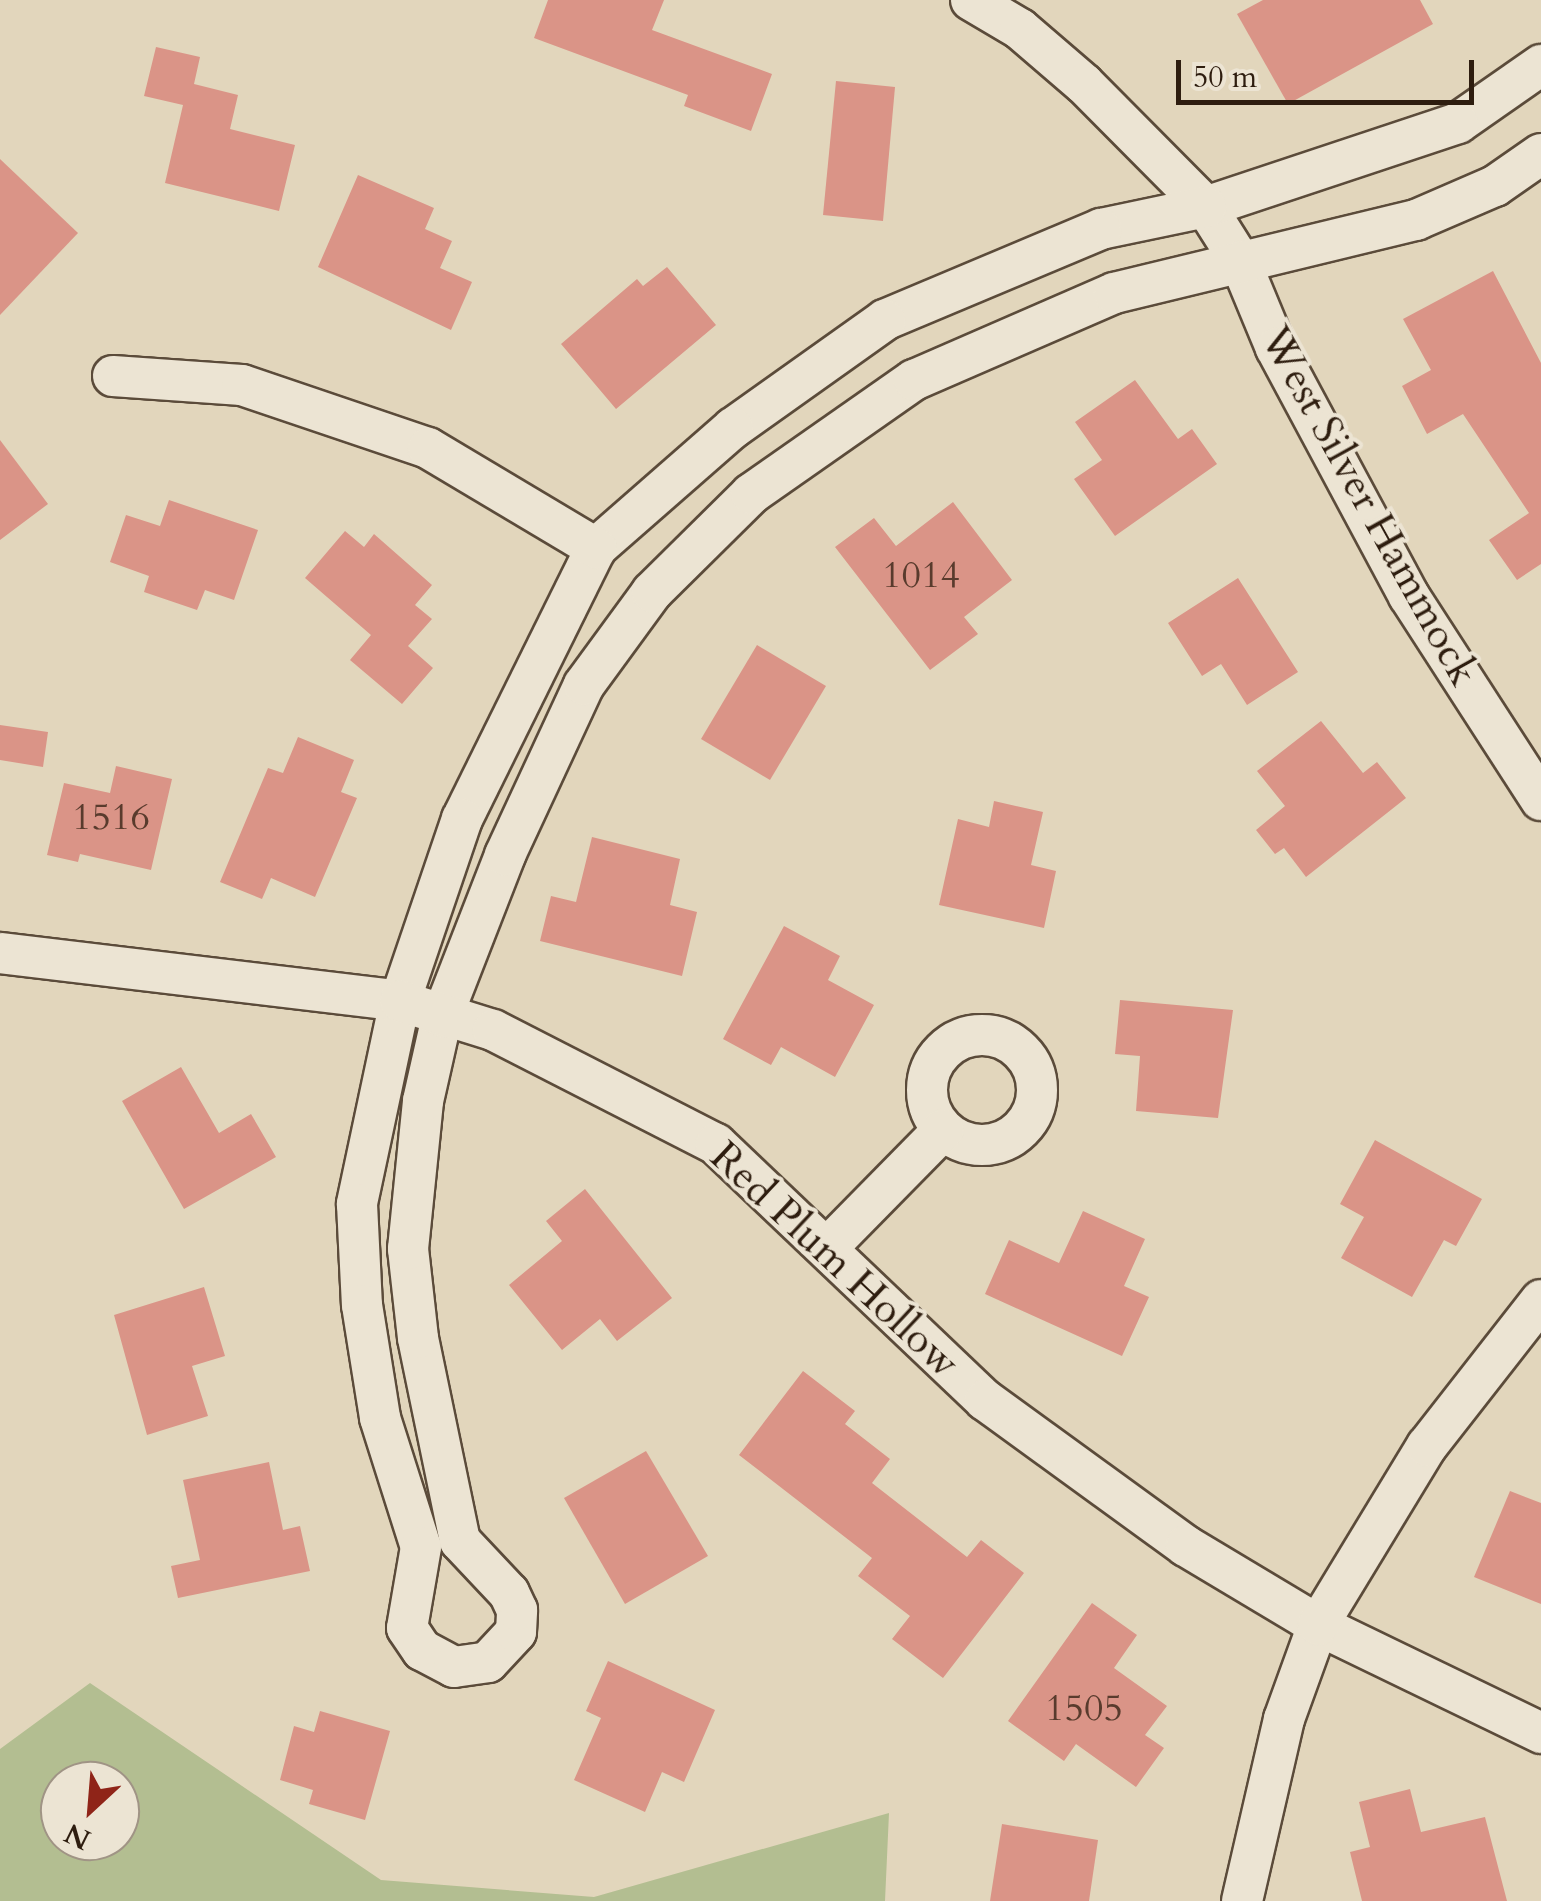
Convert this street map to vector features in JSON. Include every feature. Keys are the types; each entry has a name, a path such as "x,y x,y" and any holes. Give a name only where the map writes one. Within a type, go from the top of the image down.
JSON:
{"street":[{"name":"West Silver Hammock","path":"972,0 1020,29 1084,84 1206,207 1240,262 1276,348 1409,596 1541,800"},
{"path":"1541,65 1458,123 1206,207 1102,229 885,320 733,428 596,548 462,819 400,1001 357,1204 362,1306 380,1418 421,1547 407,1628 422,1650 454,1666 488,1662 506,1648 516,1632 516,1610 509,1593 460,1541 418,1338 408,1249 414,1161 442,1017 505,855 584,685 652,592 750,494 914,380 1114,293 1416,220 1496,186 1541,154"},
{"path":"113,376 242,385 428,448 596,548"},
{"name":"Red Plum Hollow","path":"0,953 400,1001 493,1030 716,1144 829,1246 985,1400 1154,1524 1318,1624 1541,1733"},
{"path":"829,1246 942,1130"},
{"path":"1242,1901 1284,1718 1318,1624 1427,1446 1541,1300"}],"green space":[{"path":"90,1683 381,1880 594,1897 889,1813 885,1901 0,1901 0,1749"}],"building":[{"path":"548,0 664,0 652,30 772,74 751,131 684,106 688,95 534,38"},
{"path":"1263,0 1420,0 1433,24 1288,104 1237,14"},
{"path":"156,47 200,57 194,84 238,95 230,129 295,145 279,211 165,183 183,105 144,96"},
{"path":"836,81 895,87 883,221 823,215"},
{"path":"0,159 78,233 0,315"},
{"path":"358,175 434,208 425,229 452,241 440,268 472,282 451,330 318,267"},
{"path":"667,267 716,325 616,409 561,344 637,279 643,286"},
{"path":"1493,271 1541,363 1541,564 1517,580 1489,540 1529,513 1463,414 1427,434 1402,386 1431,370 1403,319"},
{"path":"1135,380 1178,439 1192,429 1217,464 1115,536 1074,479 1102,460 1075,422"},
{"path":"0,440 48,504 0,540"},
{"path":"169,500 258,530 234,600 205,590 197,610 144,592 149,576 110,562 126,515 160,526"},
{"path":"953,502 1012,580 964,617 978,634 930,670 835,547 874,518 896,546"},
{"path":"345,531 364,547 374,534 432,585 415,605 432,619 408,646 433,668 402,704 350,660 371,635 305,578"},
{"path":"1238,578 1298,672 1247,705 1221,664 1202,676 1168,623"},
{"path":"757,645 826,686 770,780 701,739"},
{"path":"1321,721 1363,773 1377,762 1406,798 1306,877 1284,848 1275,854 1256,830 1285,806 1257,771"},
{"path":"0,725 48,732 43,767 0,760"},
{"path":"298,737 354,760 341,792 357,798 315,897 271,878 262,899 220,882 268,768 283,773"},
{"path":"116,766 172,779 151,870 80,854 78,862 47,855 64,783 110,793"},
{"path":"994,801 1043,812 1031,865 1056,871 1044,928 939,905 958,819 989,827"},
{"path":"592,837 680,859 670,905 697,912 682,976 540,941 551,896 576,902"},
{"path":"784,926 840,956 828,980 874,1005 835,1077 781,1047 771,1065 723,1039"},
{"path":"1120,1000 1233,1010 1218,1118 1136,1111 1140,1056 1115,1054"},
{"path":"181,1067 219,1133 251,1114 276,1157 184,1209 122,1101"},
{"path":"1375,1140 1482,1199 1456,1246 1444,1240 1412,1297 1341,1258 1364,1217 1340,1204"},
{"path":"585,1189 672,1298 617,1341 600,1319 562,1350 509,1285 562,1241 546,1221"},
{"path":"1083,1211 1145,1239 1124,1286 1149,1297 1122,1356 985,1294 1009,1240 1059,1263"},
{"path":"204,1287 225,1356 192,1366 208,1416 147,1435 114,1315"},
{"path":"803,1371 855,1411 845,1424 890,1459 872,1483 967,1557 981,1540 1024,1573 943,1678 892,1639 910,1616 858,1576 872,1558 739,1455"},
{"path":"646,1451 708,1556 625,1604 564,1498"},
{"path":"269,1462 283,1530 300,1526 310,1571 178,1598 171,1566 200,1560 183,1480"},
{"path":"1510,1491 1541,1503 1541,1604 1474,1577"},
{"path":"1092,1603 1137,1635 1114,1668 1167,1706 1145,1735 1164,1748 1136,1787 1076,1744 1064,1761 1008,1721"},
{"path":"608,1661 715,1710 684,1782 662,1772 645,1812 574,1780 601,1718 586,1711"},
{"path":"320,1711 390,1731 365,1820 309,1804 313,1790 280,1780 294,1726 314,1732"},
{"path":"1410,1789 1421,1832 1485,1817 1507,1901 1362,1901 1350,1852 1370,1847 1359,1802"},
{"path":"1002,1824 1098,1840 1089,1901 990,1901"}]}
